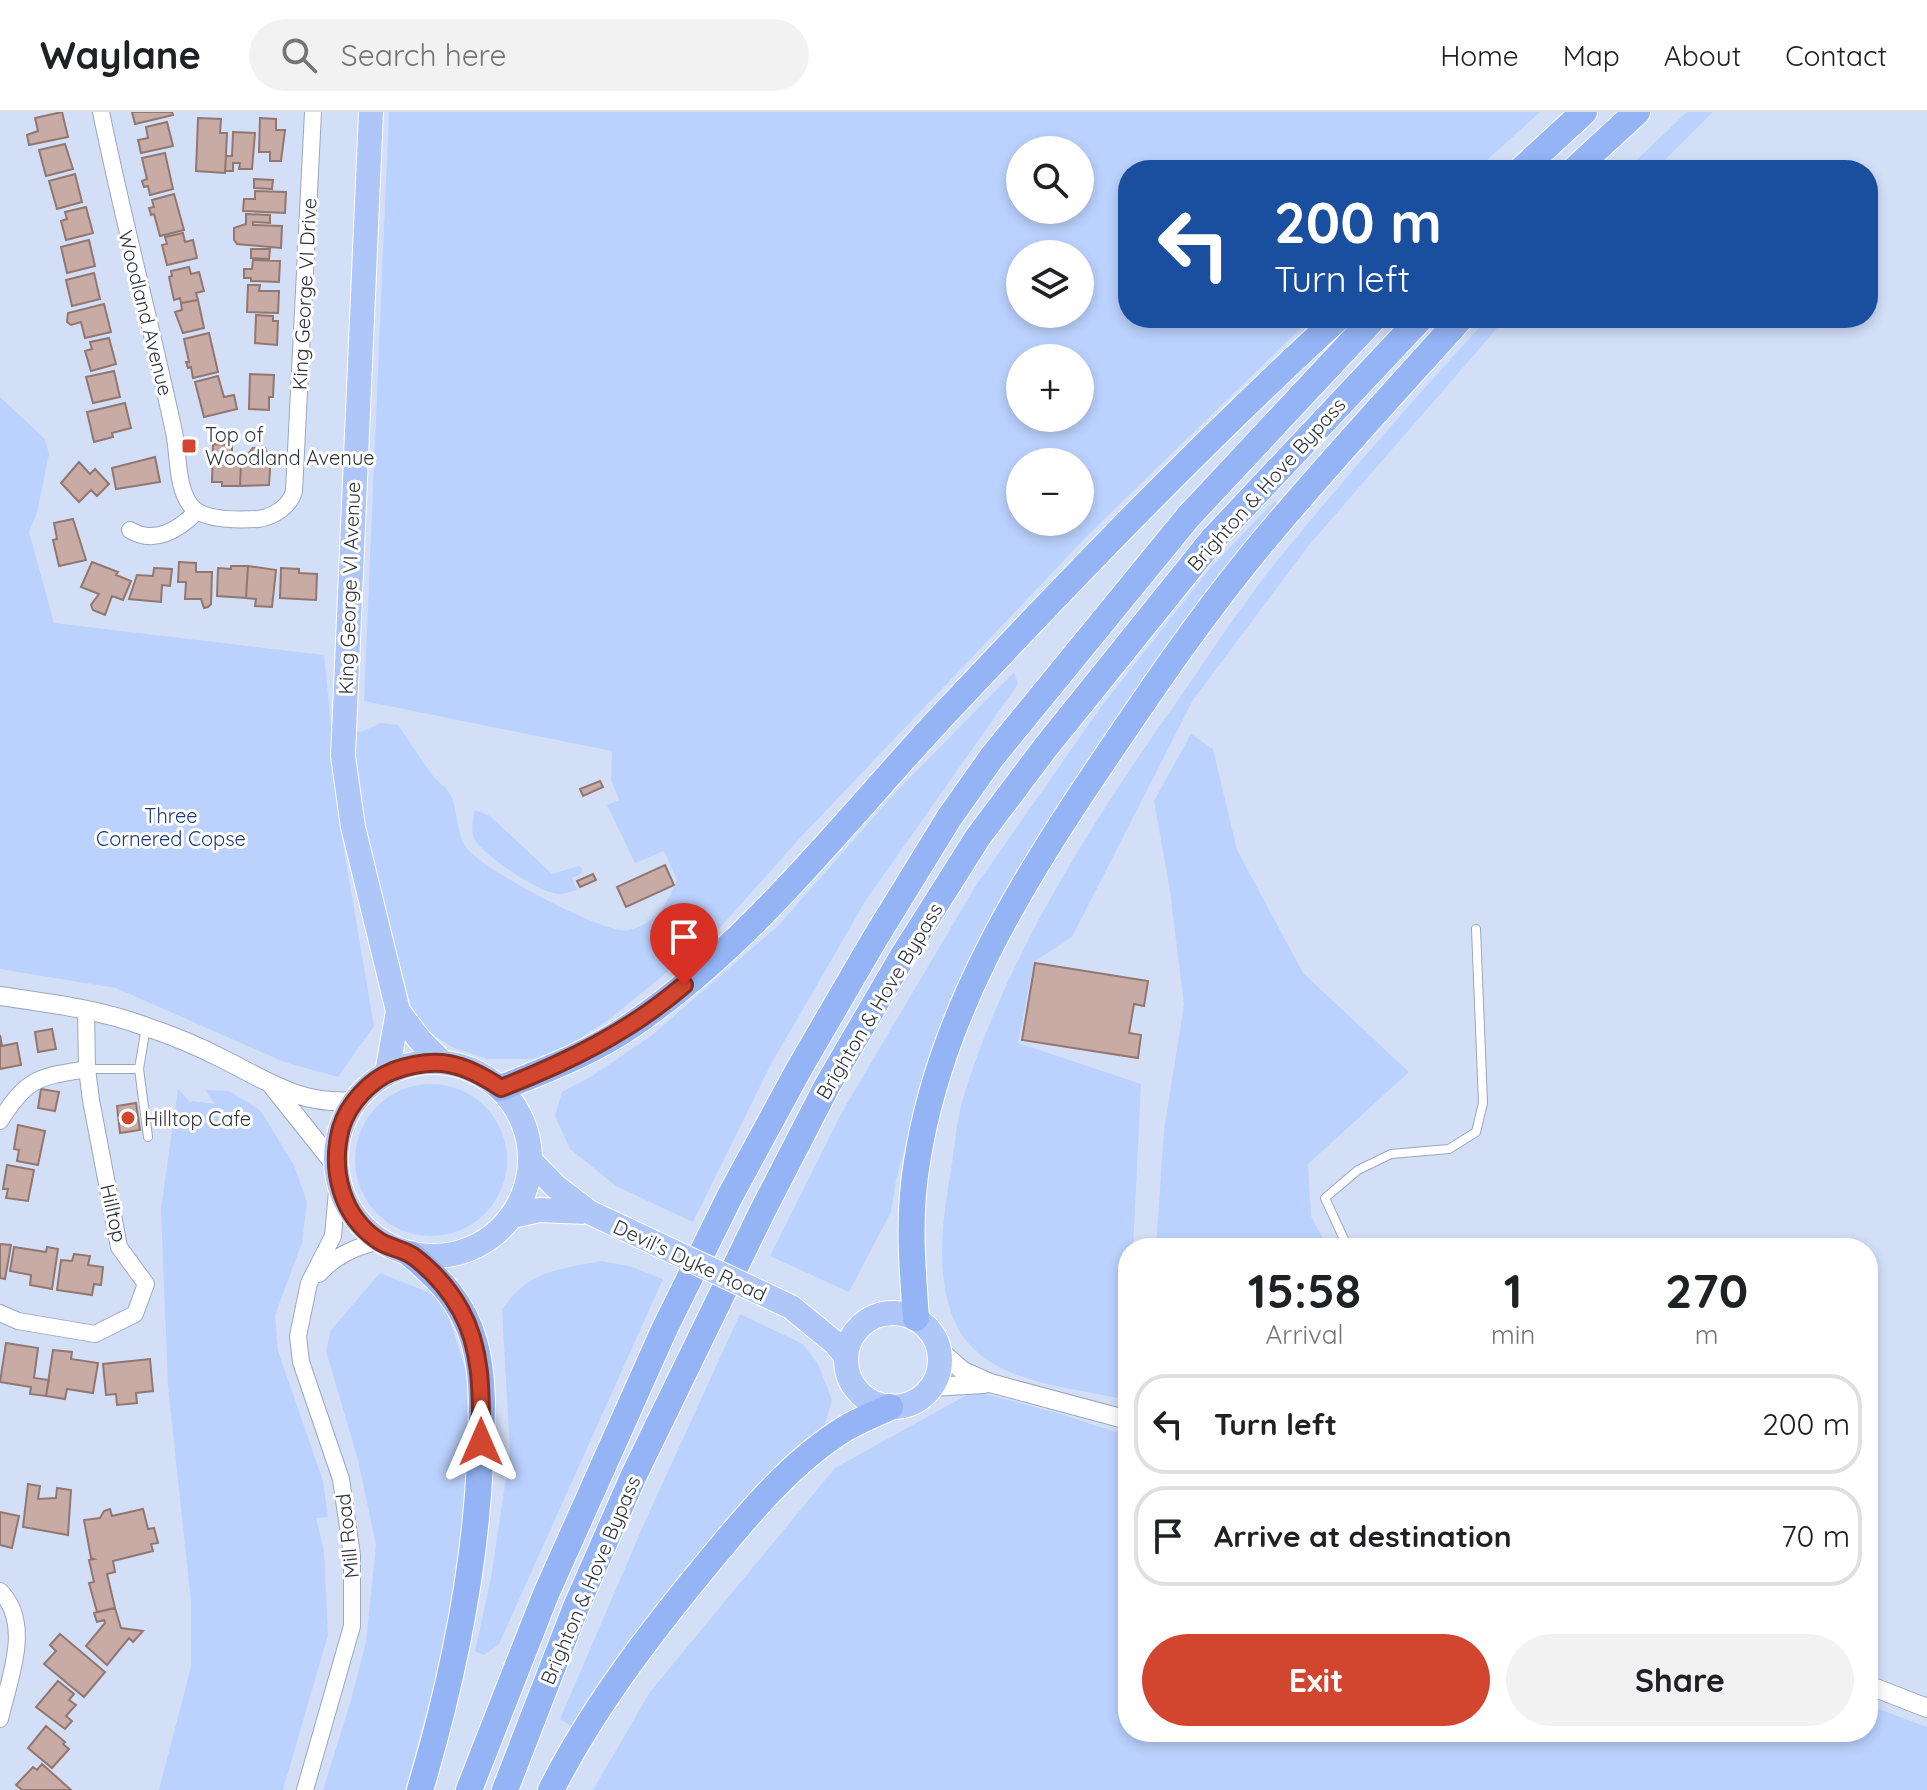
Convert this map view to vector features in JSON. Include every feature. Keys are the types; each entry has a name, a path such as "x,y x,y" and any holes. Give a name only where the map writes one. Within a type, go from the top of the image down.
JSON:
{"highway":[{"path":"1531,160 1584,112"},
{"path":"1585,160 1639,112"},
{"path":"1599,160 1639,112"},
{"path":"501,1088 560,1065 629,1027 665,1001 737,938 926,733 1157,491 1328,328"},
{"name":"Brighton & Hove Bypass","path":"469,1790 546,1594 664,1330 744,1170 874,940 949,818 1002,745 1188,517 1365,328"},
{"name":"Brighton & Hove Bypass","path":"505,1790 576,1607 634,1475 769,1198 827,1086 901,959 978,837 1045,748 1213,539 1412,328"},
{"path":"916,1318 911,1212 925,1118 954,1027 1022,887 1086,787 1204,617 1274,527 1452,328"},
{"path":"410,1254 442,1281 462,1312 474,1341 481,1394 479,1484 470,1566 453,1667 420,1790"},
{"path":"551,1790 616,1685 672,1607 739,1525 812,1454 846,1428 890,1407"}],"main road":[{"name":"King George VI Avenue","path":"371,112 343,756 353,827 398,1011 442,1062"},
{"name":"King George VI Avenue","path":"387,1073 398,1011"},
{"path":"442,1062 474,1070 501,1088 518,1109 528,1134 531,1161 527,1190 513,1216 493,1237 468,1251 439,1257 410,1254 380,1241 361,1225 346,1204 337,1173 337,1143 343,1121 354,1101 369,1086 387,1073 414,1063 442,1062"},
{"name":"Devil's Dyke Road","path":"531,1161 555,1186 589,1212 791,1307 840,1324 861,1325"},
{"name":"Devil's Dyke Road","path":"513,1216 539,1210 589,1212"},
{"name":"Devil's Dyke Road","path":"791,1307 845,1355"},
{"path":"902,1313 916,1318 927,1327 939,1350 937,1376 920,1398 906,1405 890,1407 875,1404 862,1396 852,1384 846,1370 845,1355 848,1344 861,1325 873,1317 902,1313"}],"street":[{"name":"Woodland Avenue","path":"101,112 127,237 174,432 183,488 188,501 197,511"},
{"name":"King George VI Drive","path":"197,511 238,519 257,519 272,515 290,501 294,491 313,112"},
{"path":"130,530 145,537 166,534 197,511"},
{"path":"0,996 86,1010 147,1026 203,1049 273,1087 310,1100 354,1101"},
{"name":"Hilltop","path":"0,1313 18,1321 95,1334 135,1314 146,1284 119,1247 87,1069 86,1010"},
{"path":"0,1121 13,1099 41,1077 87,1069"},
{"path":"273,1087 337,1173"},
{"name":"Mill Road","path":"305,1790 352,1626 352,1555 341,1479 301,1362 298,1336 309,1283 333,1236 337,1173"},
{"path":"309,1283 333,1259 359,1246 380,1241"},
{"path":"939,1350 963,1371 990,1383 1118,1417"},
{"path":"931,1387 990,1383"},
{"path":"0,1591 10,1601 17,1623 16,1647 0,1719"},
{"path":"1878,1689 1927,1708"}],"lane":[{"path":"1343,1238 1325,1198 1358,1170 1391,1154 1449,1149 1476,1132 1483,1103 1476,929"},
{"path":"147,1026 139,1069 148,1137"},
{"path":"87,1069 139,1069"}],"green space":[{"path":"389,112 1540,112 1487,160 1118,160 1118,328 1301,328 1094,529 1094,448 1006,448 1006,536 1087,536 800,838 715,933 611,1018 562,1050 533,1059 487,1059 452,1047 425,1030 411,1006 359,811 353,731 361,732 381,723 398,725 433,776 450,794 463,841 476,857 517,884 571,912 596,923 628,930 646,923 659,912 677,880 664,851 635,863 607,805 619,800 611,780 612,751 364,701"},
{"path":"1687,112 1713,112 1665,160 1637,160"},
{"path":"1479,328 1497,328 1309,545 1193,700 1072,937 1034,962 1018,1043 1141,1084 1133,1238 1118,1238 1118,1397 1052,1385 1008,1371 972,1347 959,1330 946,1294 942,1254 961,1105 1004,990 1056,889 1146,746 1269,571 1404,411"},
{"name":"Three Cornered Copse","path":"0,397 45,439 49,454 37,513 29,532 54,623 324,655 343,844 374,1026 338,1077 284,1062 116,988 0,969"},
{"path":"1275,501 1279,508 1020,869 934,1042 896,1180 891,1212 849,1292 770,1256 842,1112 975,887 1101,707 1212,566"},
{"path":"1014,672 1018,684 866,900 770,1066 693,1222 616,1186 570,1149 555,1116 562,1092 592,1076 651,1036 779,925 894,794"},
{"path":"1191,734 1213,749 1237,850 1303,973 1409,1072 1308,1164 1311,1216 1323,1238 1157,1238 1164,1130 1184,1005 1170,891 1154,801"},
{"path":"475,810 490,816 552,874 579,866 582,868 581,874 572,878 577,890 561,894 540,888 489,855 473,836"},
{"path":"431,1084 460,1090 484,1107 501,1131 507,1160 501,1189 484,1213 460,1230 431,1236 402,1230 378,1213 361,1189 355,1160 361,1131 378,1107 402,1090"},
{"path":"178,1089 191,1103 215,1104 205,1090 229,1091 260,1110 294,1165 307,1202 302,1243 275,1315 278,1351 323,1481 328,1517 316,1518 324,1551 328,1635 283,1790 159,1790 191,1667 191,1602 168,1386 161,1209"},
{"path":"602,1261 629,1266 663,1279 499,1644 484,1655 475,1651 491,1578 510,1451 502,1310 511,1297 533,1279"},
{"path":"380,1273 443,1298 467,1375 467,1507 448,1633 405,1790 323,1790 366,1642 376,1545 358,1460 326,1351 331,1330"},
{"path":"740,1314 803,1344 818,1364 832,1400 824,1427 746,1502 577,1730 560,1719 644,1524"},
{"path":"974,1391 1118,1433 1118,1742 1878,1742 1878,1709 1927,1727 1927,1790 593,1790 650,1692 835,1468"}],"building":[{"path":"62,112 68,137 29,145 27,135 38,131 35,118"},
{"path":"132,112 172,112 173,115 135,124"},
{"path":"198,118 221,119 220,133 227,133 225,173 196,171"},
{"path":"260,118 276,119 276,130 285,130 281,161 270,161 270,152 259,152"},
{"path":"167,122 173,146 141,153 138,140 148,138 146,127"},
{"path":"233,132 255,133 252,169 239,169 240,163 233,163 233,171 225,171 226,156 232,156"},
{"path":"65,144 73,169 46,176 39,150"},
{"path":"165,153 173,189 150,195 148,186 144,187 142,181 147,179 142,158"},
{"path":"75,174 82,202 57,209 49,181"},
{"path":"254,179 273,180 272,189 254,188"},
{"path":"255,191 286,192 285,213 243,211 244,199 255,199"},
{"path":"174,194 184,230 160,236 154,214 151,215 149,208 154,207 152,200"},
{"path":"86,207 93,233 66,240 61,221 67,219 65,212"},
{"path":"246,214 270,215 270,223 253,222 253,225 282,226 281,248 237,244 234,228 246,224"},
{"path":"183,233 185,242 193,240 197,258 167,265 162,245 167,244 165,237"},
{"path":"89,240 95,266 67,273 61,247"},
{"path":"251,249 270,249 269,259 251,258"},
{"path":"253,260 280,261 279,282 244,278 244,269 252,269"},
{"path":"189,267 191,274 199,272 204,291 196,293 198,300 181,303 180,298 174,300 169,277 172,276 171,271"},
{"path":"94,273 100,299 72,306 66,280"},
{"path":"248,285 260,285 259,291 279,291 278,313 247,312"},
{"path":"198,300 204,328 183,333 175,312 182,310 181,303"},
{"path":"104,304 111,332 85,338 81,322 71,325 67,322 68,313"},
{"path":"256,315 273,316 273,321 278,321 277,345 255,343"},
{"path":"209,333 218,372 193,378 191,367 188,368 186,362 189,362 184,339"},
{"path":"109,338 116,364 91,371 85,351 92,349 90,342"},
{"path":"114,371 120,397 93,403 86,377"},
{"path":"250,374 274,375 269,410 249,409"},
{"path":"218,376 224,397 234,395 237,409 204,417 195,382"},
{"path":"125,403 131,428 94,442 87,412"},
{"path":"213,444 232,445 232,463 241,463 240,486 222,486 222,482 212,482"},
{"path":"253,448 265,448 271,455 269,485 240,486 241,463 247,463 247,455"},
{"path":"155,457 160,482 116,489 112,468"},
{"path":"79,462 90,474 95,469 109,484 97,496 91,490 79,502 61,483"},
{"path":"73,519 86,560 59,566 53,540 57,539 54,523"},
{"path":"92,562 131,581 123,600 112,596 105,615 93,610 91,605 99,594 81,587"},
{"path":"179,562 196,563 196,572 212,572 211,604 208,607 204,608 201,599 185,599 186,582 178,582"},
{"path":"231,566 248,566 246,598 217,596 218,568 231,569"},
{"path":"248,566 276,570 272,607 255,606 256,599 246,598"},
{"path":"154,568 172,569 170,586 162,585 161,602 129,599 137,575 153,576"},
{"path":"281,568 317,574 316,600 280,598"},
{"path":"600,781 603,787 583,796 580,789"},
{"path":"665,865 674,885 626,907 617,887"},
{"path":"593,874 596,880 580,887 577,881"},
{"path":"1035,963 1148,981 1144,1006 1134,1004 1129,1033 1141,1035 1138,1058 1022,1040"},
{"path":"52,1029 56,1049 38,1052 35,1032"},
{"path":"0,1035 2,1046 17,1043 21,1065 0,1069"},
{"path":"41,1089 59,1092 55,1111 38,1108"},
{"name":"Hilltop Cafe","path":"136,1103 140,1130 120,1133 117,1106"},
{"path":"18,1125 45,1131 38,1165 17,1161 19,1150 14,1149"},
{"path":"7,1165 34,1170 28,1201 6,1198 8,1189 3,1189"},
{"path":"0,1244 11,1245 5,1279 0,1278"},
{"path":"14,1247 46,1252 47,1247 58,1249 52,1289 30,1285 31,1275 10,1271"},
{"path":"74,1254 90,1256 88,1265 103,1267 101,1285 94,1284 92,1295 57,1290 61,1260 72,1261"},
{"path":"6,1343 38,1348 34,1378 49,1380 46,1396 30,1394 31,1387 0,1382"},
{"path":"53,1350 72,1352 71,1359 98,1363 93,1393 67,1389 65,1399 46,1396"},
{"path":"150,1359 153,1391 136,1393 137,1403 117,1405 116,1394 106,1395 103,1364"},
{"path":"28,1484 40,1486 38,1499 56,1498 57,1488 71,1490 68,1535 23,1527"},
{"path":"110,1509 112,1516 143,1509 148,1529 154,1528 158,1543 151,1544 153,1551 113,1561 115,1572 107,1574 115,1608 97,1612 89,1583 94,1582 89,1560 94,1559 91,1558 84,1520 100,1518 104,1511"},
{"path":"0,1512 19,1516 12,1548 0,1545"},
{"path":"115,1608 121,1628 143,1631 133,1642 129,1638 107,1665 86,1646 105,1623 104,1620 97,1622 94,1613"},
{"path":"60,1634 105,1672 84,1697 44,1664 56,1651 50,1645"},
{"path":"58,1681 74,1694 69,1700 76,1705 66,1716 72,1721 65,1729 36,1707"},
{"path":"46,1726 69,1749 52,1768 28,1748"},
{"path":"42,1764 71,1790 22,1790 16,1785 33,1767 37,1770"}],"place":[{"name":"Top of Woodland Avenue","path":"189,446"},
{"name":"Hilltop Cafe","path":"128,1118"}],"route":[{"path":"481,1442 479,1367 474,1341 462,1312 442,1281 410,1254 380,1241 361,1225 346,1204 336,1166 337,1143 343,1121 354,1101 369,1086 387,1073 414,1063 442,1062 474,1070 501,1088 560,1065 629,1027 684,985"}]}
